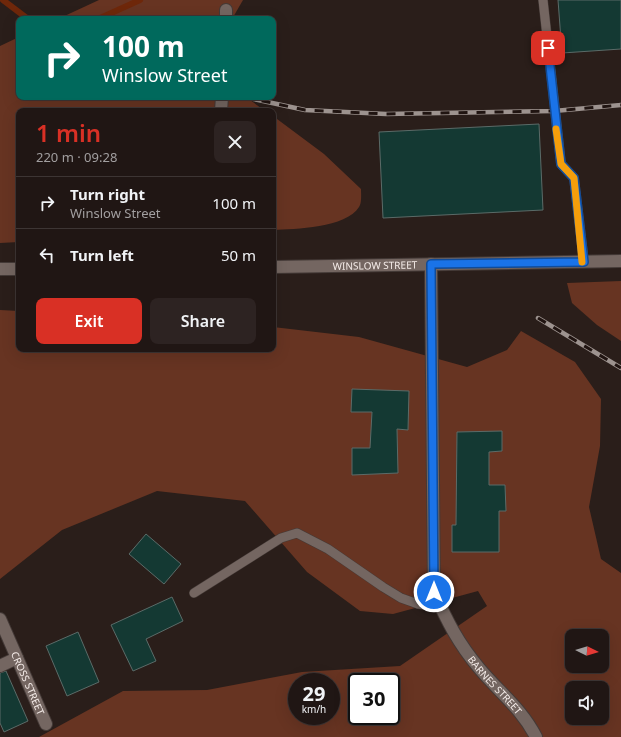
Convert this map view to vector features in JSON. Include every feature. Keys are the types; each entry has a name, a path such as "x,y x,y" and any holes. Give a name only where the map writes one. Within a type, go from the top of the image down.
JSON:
{"street":[{"name":"WINSLOW STREET","path":"276,267 584,262 621,260"},
{"name":"BARNES STREET","path":"431,264 434,592 452,633 480,668 526,718 536,737"},
{"path":"0,269 16,269"},
{"name":"CROSS STREET","path":"0,619 46,724"},
{"path":"0,666 17,658"}],"lane":[{"path":"543,0 561,164 574,178 584,262"},
{"path":"194,593 281,538 297,533 328,549 382,587 401,598 418,604 441,607"}],"shaded area":[{"path":"99,0 243,0 234,16 64,16"},
{"path":"16,38 16,100 250,100 261,108 16,108 16,242 0,243 0,46"},
{"path":"276,118 324,154 361,189 360,205 352,214 332,223 294,229 276,230"},
{"path":"621,281 621,341 597,325 572,303 567,283"},
{"path":"0,310 16,311 16,352 276,352 276,327 359,337 467,367 507,350 521,331 575,362 601,399 600,446 589,507 601,559 621,573 621,737 39,737 123,691 207,690 288,675 288,725 340,725 340,673 297,673 400,666 487,606 478,591 393,614 360,611 307,572 245,501 157,491 62,530 0,579"}],"building":[{"path":"558,0 621,0 621,49 562,53"},
{"path":"539,124 543,210 383,218 379,132"},
{"path":"352,389 409,391 408,430 397,429 398,473 352,475 352,448 370,448 372,412 351,412"},
{"path":"502,431 502,451 489,452 489,485 505,485 506,511 499,511 499,552 452,552 452,525 456,525 457,432"},
{"path":"146,534 181,564 164,584 129,554"},
{"path":"172,597 183,621 146,639 156,661 133,671 111,625"},
{"path":"78,632 99,682 67,696 46,646"},
{"path":"6,671 28,721 4,732 0,723 0,673"}],"waterway":[{"path":"3,0 24,16"},
{"path":"105,16 140,0"}],"railway":[{"path":"258,100 305,110 386,114 554,111 621,105"},
{"path":"538,318 621,368"}],"slow traffic":[{"path":"556,129 561,164 574,178 584,262 582,262"}],"route":[{"path":"434,592 431,264 584,262 574,178 561,164 548,48"}]}
